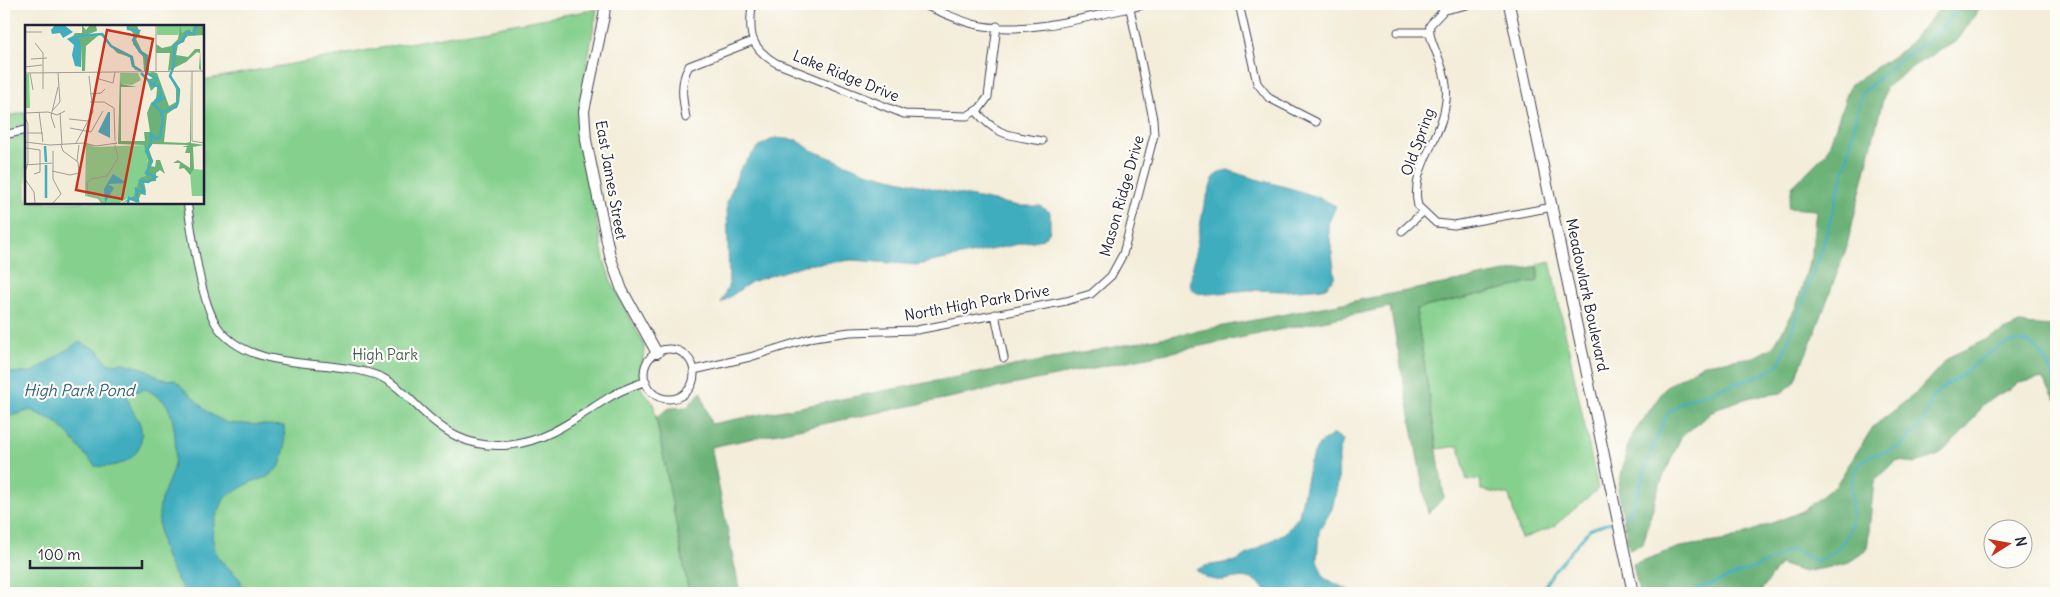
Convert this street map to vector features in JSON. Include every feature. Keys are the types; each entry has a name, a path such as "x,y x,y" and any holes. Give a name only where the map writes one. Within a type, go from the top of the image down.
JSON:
{"street":[{"name":"East James Street","path":"605,4 584,111 586,140 610,256 622,290 657,353"},
{"path":"686,118 682,96 683,82 689,66 753,41 751,34 752,4"},
{"path":"922,4 974,24 1011,28 1044,26 1130,6 1147,4"},
{"path":"1239,4 1252,70 1260,87 1270,98 1316,122"},
{"path":"1398,32 1429,32 1432,21 1444,10 1471,4"},
{"name":"Meadowlark Boulevard","path":"1509,4 1632,591"},
{"name":"Mason Ridge Drive","path":"1111,276 1126,242 1154,134 1153,119 1130,6"},
{"path":"997,26 989,92 985,102 976,112 989,126 1002,133 1042,141"},
{"name":"Old Spring","path":"1422,213 1416,201 1416,185 1442,122 1446,96 1443,70 1429,32"},
{"name":"Lake Ridge Drive","path":"753,41 759,52 776,63 904,114 957,116 976,112"},
{"path":"4,135 25,130"},
{"path":"187,204 207,303 220,330 232,341 268,357 350,369 381,378 396,387 446,432 460,438 491,445 511,445 534,440 552,433 610,396 646,381"},
{"path":"1402,231 1422,213 1436,223 1454,226 1553,208"},
{"name":"North High Park Drive","path":"694,370 750,357 814,337 850,332 917,330 1091,294 1111,276"},
{"path":"995,314 1004,358"},
{"path":"666,350 680,352 690,361 694,370 693,379 688,391 670,400 653,393 646,381 646,366 657,353 666,350"}],"green space":[{"path":"1944,4 1983,4 1957,41 1915,65 1886,87 1846,249 1815,333 1793,384 1781,393 1751,397 1717,408 1681,437 1658,489 1643,544 1629,549 1618,489 1629,440 1666,387 1704,364 1754,357 1773,347 1796,307 1811,257 1816,210 1788,208 1792,187 1827,152 1850,85 1904,49"},
{"name":"High Park","path":"597,9 579,109 579,130 604,260 611,281 644,345 640,382 642,389 653,402 689,593 4,593 4,117 25,112 25,204 204,204 204,80"},
{"path":"1550,261 1598,489 1553,527 1521,539 1509,495 1481,490 1480,479 1467,481 1459,446 1437,449 1416,309 1538,281 1538,264"},
{"path":"1537,266 1538,281 1416,309 1444,497 1428,514 1390,307 711,447 740,593 689,593 656,417 670,408 687,407 701,392 711,424"},
{"path":"2019,324 2056,326 2056,400 2042,378 2019,383 1983,404 1966,429 1939,455 1916,463 1896,461 1874,482 1867,550 1846,564 1804,572 1780,564 1761,591 1755,593 1639,593 1633,564 1680,547 1728,540 1803,511 1836,485 1873,427 1915,394 1949,357"}],"water":[{"path":"775,138 797,140 811,150 866,172 943,191 1019,206 1040,206 1050,212 1050,231 1043,239 917,265 852,260 804,265 751,282 721,303 729,284 727,202 740,169 759,146"},
{"path":"1228,170 1309,194 1336,206 1328,224 1335,276 1326,288 1284,291 1249,290 1209,294 1197,293 1189,286 1204,205 1213,179 1219,172"},
{"name":"High Park Pond","path":"79,342 98,350 108,364 124,363 146,369 161,379 175,380 210,414 227,423 284,426 285,447 280,466 267,477 251,482 225,497 215,519 212,536 217,557 240,579 244,593 186,593 174,575 166,557 160,537 159,510 174,465 175,438 170,412 167,405 160,398 146,389 127,394 130,405 139,421 141,439 135,454 128,460 113,466 95,466 58,423 31,410 4,418 4,373 33,372"},
{"path":"1334,434 1343,440 1339,454 1338,483 1332,509 1319,531 1317,560 1324,578 1354,593 1267,593 1258,583 1250,578 1241,577 1216,580 1206,577 1196,570 1205,566 1236,561 1286,532 1299,516 1310,462 1319,444"}],"waterway":[{"path":"1625,518 1634,503 1657,437 1668,413 1684,401 1764,374 1780,363 1823,246 1847,160 1862,93 1894,64 1932,38 1953,15 1959,4"},
{"path":"1687,593 1756,567 1793,549 1816,561 1831,554 1842,543 1850,529 1852,521 1851,494 1853,476 1863,460 1892,450 1902,444 1921,425 1929,405 1938,391 1997,348 2019,341 2029,343 2042,354 2056,384"},
{"path":"1540,593 1554,571 1590,529 1611,522"}]}
